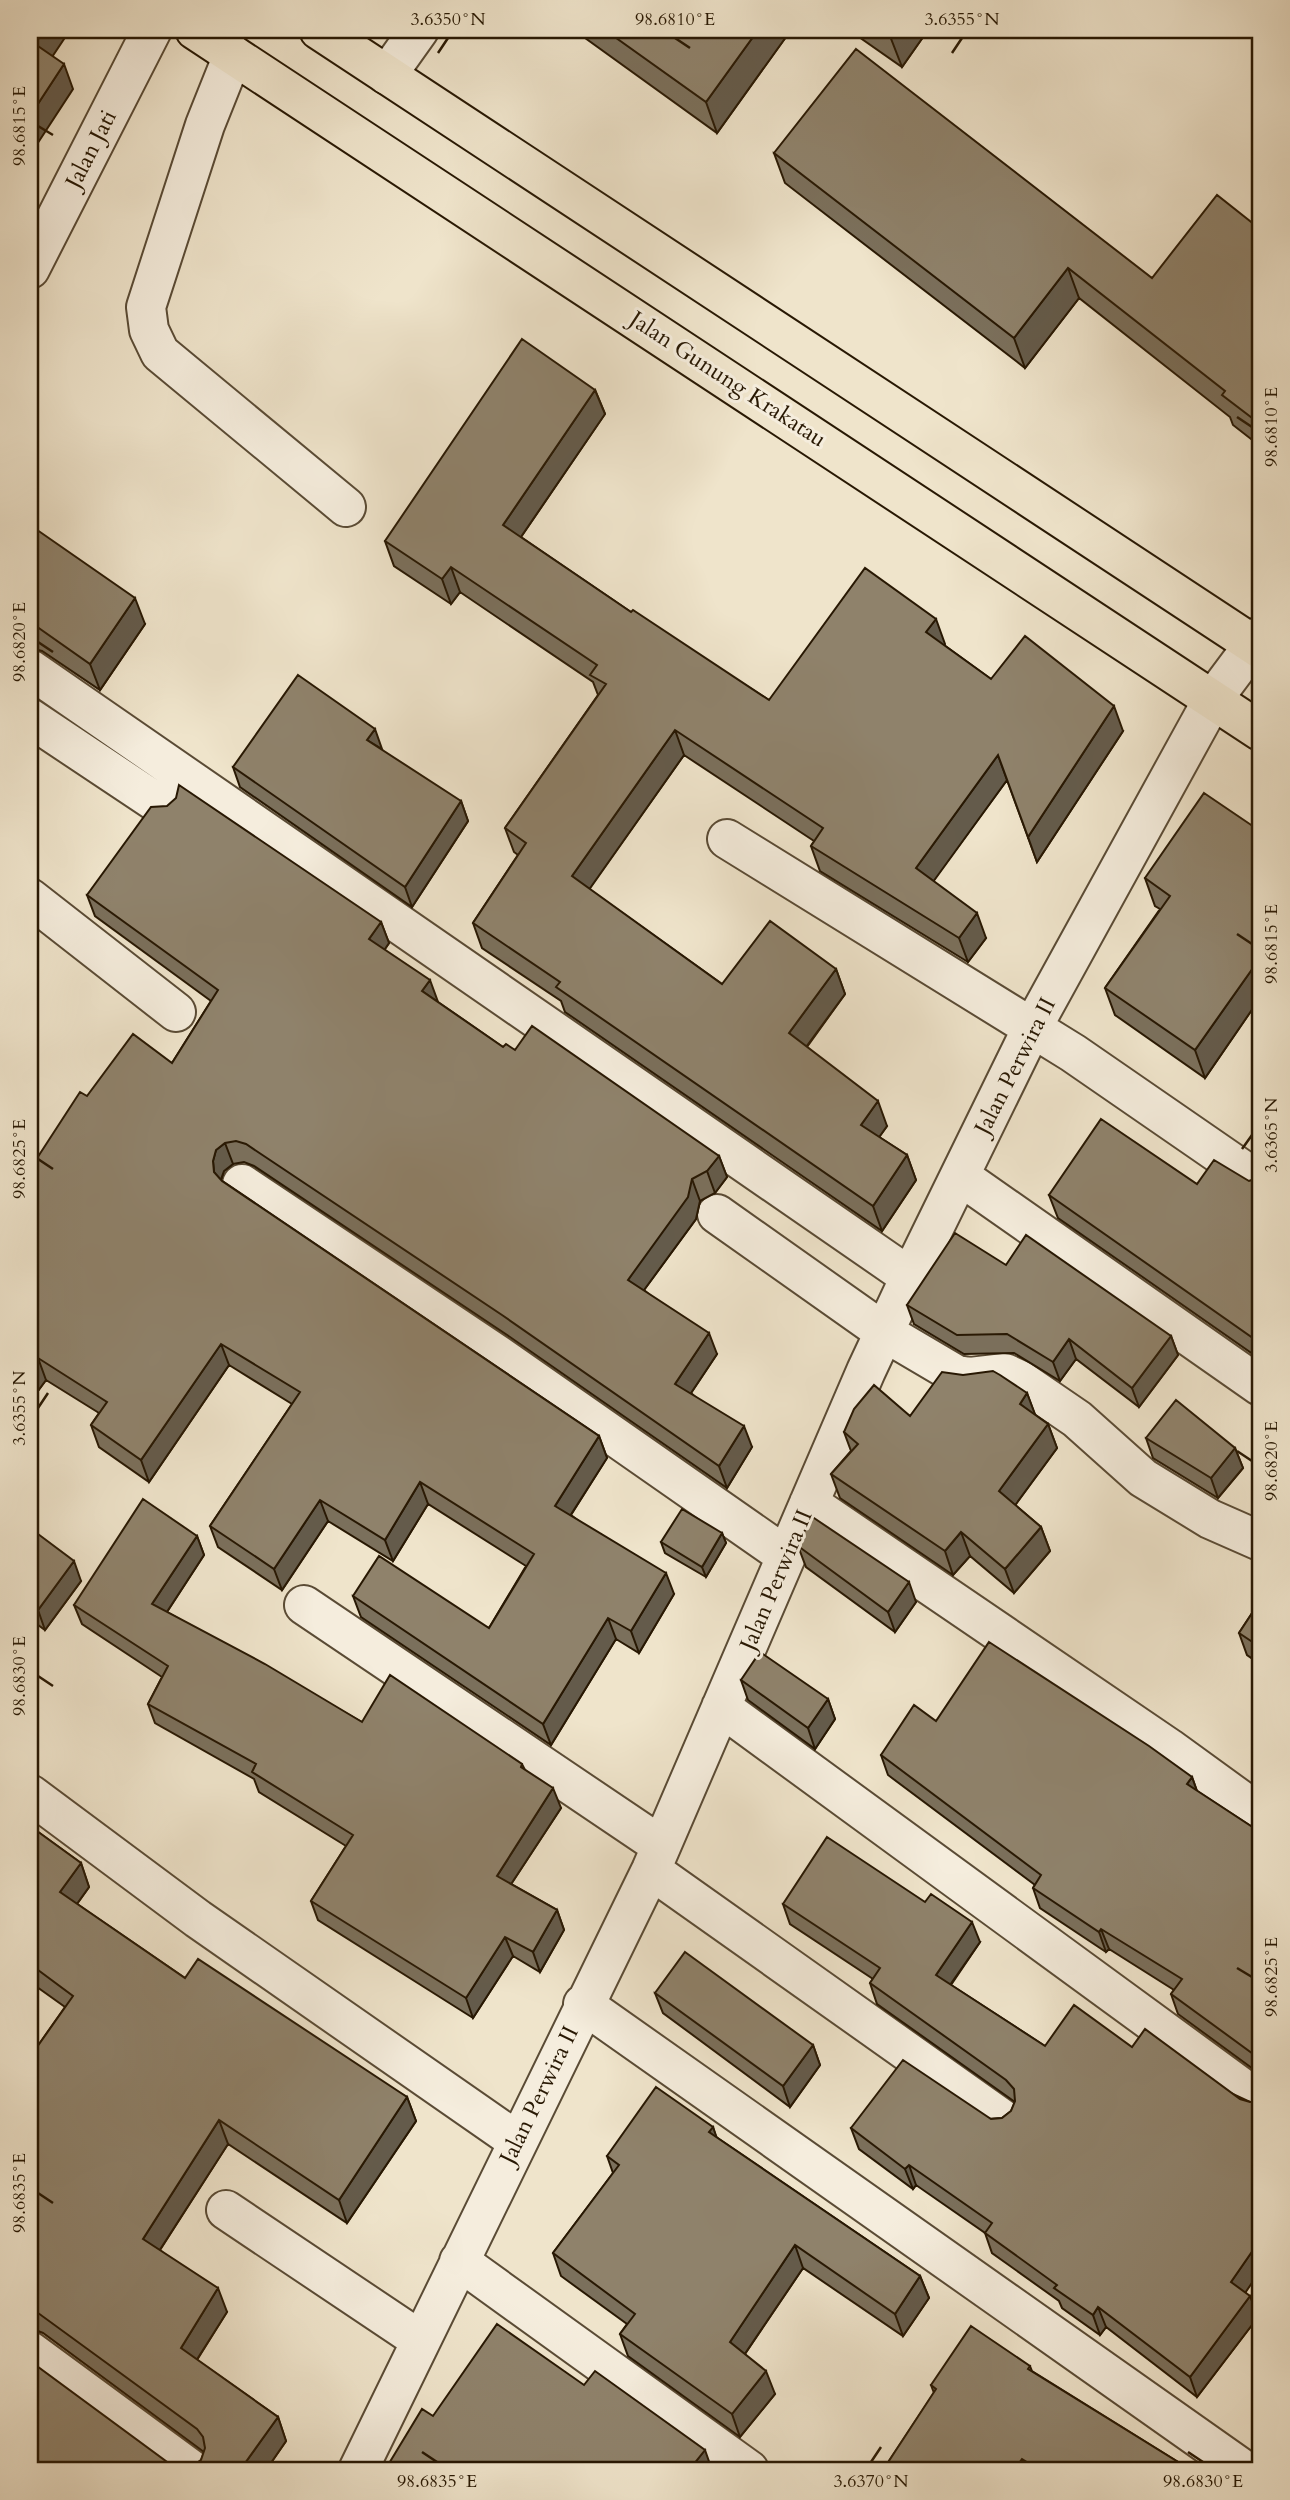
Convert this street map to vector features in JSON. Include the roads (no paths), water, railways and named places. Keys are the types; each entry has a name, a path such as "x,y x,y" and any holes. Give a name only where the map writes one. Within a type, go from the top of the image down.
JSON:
{"highway":[{"name":"Jalan Gunung Krakatau","path":"195,30 1260,731"},
{"path":"319,30 1257,643"}],"street":[{"name":"Jalan Jati","path":"30,269 152,30"},
{"path":"387,75 419,30"},
{"path":"233,55 205,125 146,307 149,330 160,354 346,507"},
{"name":"Jalan Perwira II","path":"358,2470 655,1858 884,1332 1032,1028 1213,699 1257,643"},
{"path":"30,669 910,1277"},
{"path":"30,718 165,808"},
{"path":"727,839 787,873 1032,1028 1260,1182"},
{"path":"30,898 176,1012"},
{"path":"960,1176 1260,1386"},
{"path":"242,1184 498,1355 786,1556"},
{"path":"717,1214 884,1332 957,1375 970,1377 1005,1373 1020,1380 1077,1419 1143,1478 1210,1520 1260,1541"},
{"path":"809,1503 1169,1748 1260,1814"},
{"path":"304,1605 655,1858 1001,2118"},
{"path":"722,1707 1260,2101"},
{"path":"30,1794 198,1919 517,2141"},
{"path":"583,2004 1244,2470"},
{"path":"226,2210 420,2340"},
{"path":"459,2261 749,2470"},
{"path":"30,2351 192,2470"}]}
